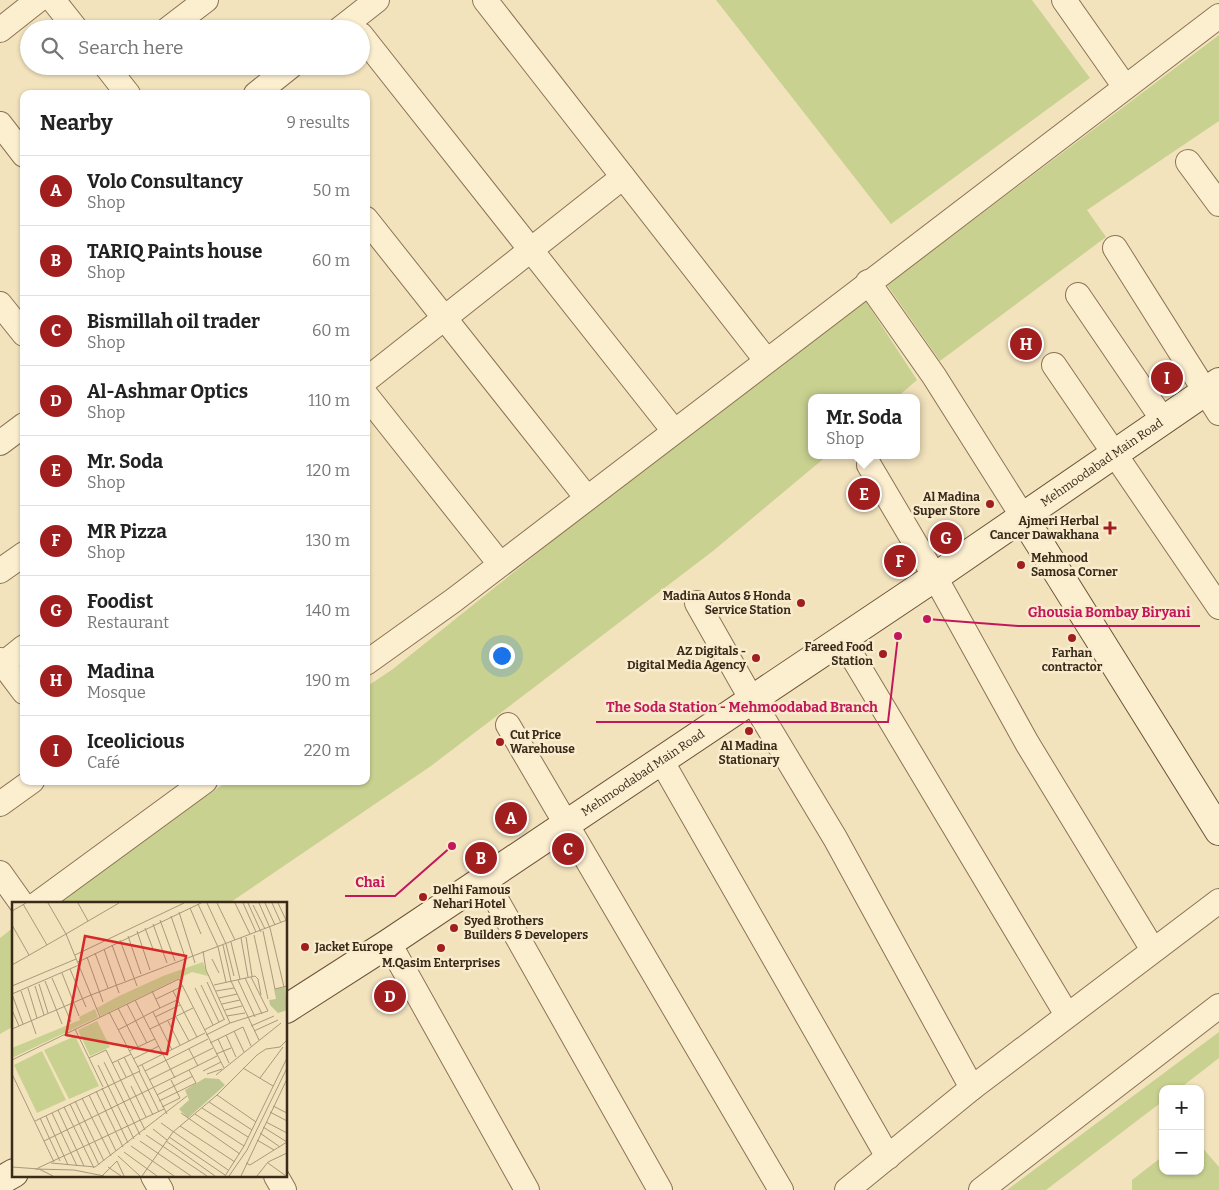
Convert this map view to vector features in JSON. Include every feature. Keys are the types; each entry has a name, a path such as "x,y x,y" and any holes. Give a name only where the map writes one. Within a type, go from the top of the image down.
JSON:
{"main road":[{"name":"Mehmoodabad Main Road","path":"288,1008 389,943 752,700 1164,420 1214,396"},
{"path":"1023,517 1219,831"}],"street":[{"path":"0,30 38,0"},
{"path":"53,0 69,20"},
{"path":"180,20 206,0"},
{"path":"359,20 377,0"},
{"path":"485,0 766,360"},
{"path":"1064,0 1125,86"},
{"path":"370,660 500,564 1219,16"},
{"path":"370,50 674,431"},
{"path":"116,75 126,90"},
{"path":"263,90 281,75"},
{"path":"0,124 20,150"},
{"path":"1188,162 1219,204"},
{"path":"370,377 623,177"},
{"path":"370,224 587,498"},
{"path":"1115,248 1214,396"},
{"path":"868,282 934,376 1023,517"},
{"path":"1078,295 1164,420"},
{"path":"0,304 20,329"},
{"path":"1054,365 1219,608"},
{"path":"370,400 500,564"},
{"path":"0,443 20,428"},
{"path":"869,465 935,577 1027,743 1153,950"},
{"path":"0,571 20,557"},
{"path":"697,602 752,700 835,838 972,1088"},
{"path":"842,639 1067,1015"},
{"path":"20,650 1,662 20,687"},
{"path":"508,725 780,1190"},
{"path":"661,760 888,1156"},
{"path":"0,804 26,785"},
{"path":"40,902 200,785"},
{"path":"0,873 21,902"},
{"path":"484,878 660,1190"},
{"path":"847,1190 972,1088 1219,901"},
{"path":"389,943 527,1190"},
{"path":"981,1190 1219,1006"},
{"path":"154,1178 161,1190"},
{"path":"277,1178 284,1190"}],"green space":[{"path":"716,0 1032,0 1090,78 891,224"},
{"path":"1219,35 1219,121 1087,210 1106,237 940,361 887,285"},
{"path":"861,294 917,380 901,394 808,394 808,459 823,459 713,551 431,766 231,902 51,902 222,785 370,785 370,684 393,669"},
{"path":"12,929 12,1027 0,1034 0,938"},
{"path":"1219,1032 1219,1058 1184,1085 1159,1085 1159,1104 1046,1190 1007,1190"},
{"path":"1204,1150 1219,1167 1219,1190 1132,1190 1132,1180 1159,1159 1159,1175 1204,1175"}],"place":[{"name":"Madina","path":"1026,344"},
{"name":"Iceolicious","path":"1167,378"},
{"name":"Mr. Soda","path":"864,494"},
{"name":"Al Madina Super Store","path":"990,504"},
{"name":"Ajmeri Herbal Cancer Dawakhana","path":"1110,528"},
{"name":"Foodist","path":"946,538"},
{"name":"MR Pizza","path":"900,561"},
{"name":"Mehmood Samosa Corner","path":"1021,565"},
{"name":"Madina Autos & Honda Service Station","path":"801,603"},
{"name":"Ghousia Bombay Biryani","path":"927,619"},
{"name":"The Soda Station - Mehmoodabad Branch","path":"898,636"},
{"name":"Farhan contractor","path":"1072,638"},
{"name":"Fareed Food Station","path":"883,654"},
{"name":"AZ Digitals - Digital Media Agency","path":"756,658"},
{"name":"Al Madina Stationary","path":"749,731"},
{"name":"Cut Price Warehouse","path":"500,742"},
{"name":"Volo Consultancy","path":"511,818"},
{"name":"Chai","path":"452,846"},
{"name":"Bismillah oil trader","path":"568,849"},
{"name":"TARIQ Paints house","path":"481,858"},
{"name":"Delhi Famous Nehari Hotel","path":"423,897"},
{"name":"Syed Brothers Builders & Developers","path":"454,928"},
{"name":"Jacket Europe","path":"305,947"},
{"name":"M.Qasim Enterprises","path":"441,948"},
{"name":"Al-Ashmar Optics","path":"390,996"}]}
